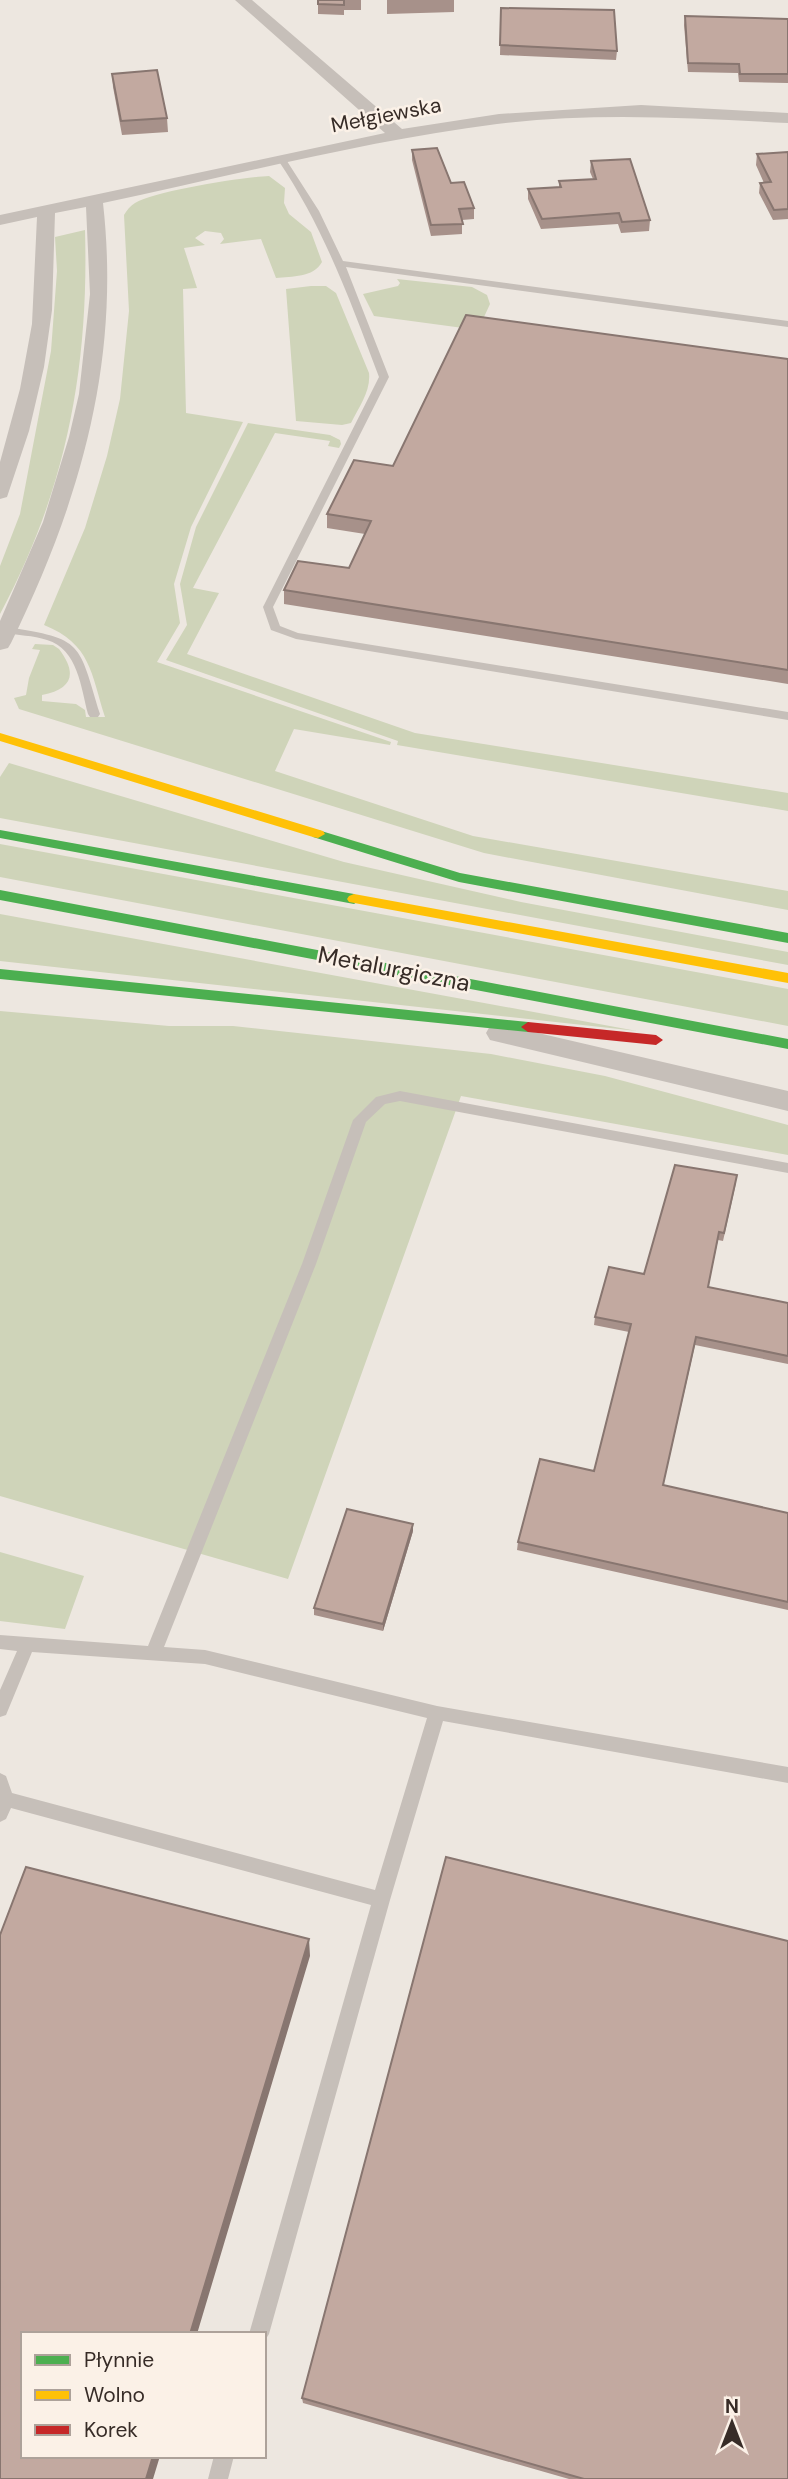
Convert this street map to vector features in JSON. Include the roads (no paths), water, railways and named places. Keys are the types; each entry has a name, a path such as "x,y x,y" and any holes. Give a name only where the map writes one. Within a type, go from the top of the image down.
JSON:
{"main road":[{"path":"0,737 459,877 554,897 788,938"},
{"path":"0,834 788,978"},
{"name":"Metalurgiczna","path":"0,895 788,1044"},
{"path":"0,974 677,1042"},
{"path":"705,1044 788,1051"}],"street":[{"path":"243,0 398,135"},
{"name":"Mełgiewska","path":"0,222 398,135 499,119 578,112 698,111 788,118"},
{"path":"3,636 55,515 88,399 99,305 94,200"},
{"path":"0,493 20,429 36,356 42,309 47,210"},
{"path":"0,222 30,230 44,250"},
{"name":"Metalurgiczna","path":"407,1014 558,1045 788,1101"}],"lane":[{"path":"282,160 300,184 338,263 384,377 268,607 275,628 296,636 788,716"},
{"path":"338,263 788,324"},
{"path":"3,636 62,641 73,651 94,714"},
{"path":"153,1654 309,1264 360,1120 381,1100 400,1096 788,1168"},
{"path":"0,1642 205,1657 437,1713 788,1775"},
{"path":"0,1710 27,1645"},
{"path":"260,2332 381,1900 437,1713"},
{"path":"0,1781 3,1807 381,1900"},
{"path":"218,2479 223,2458"}]}
